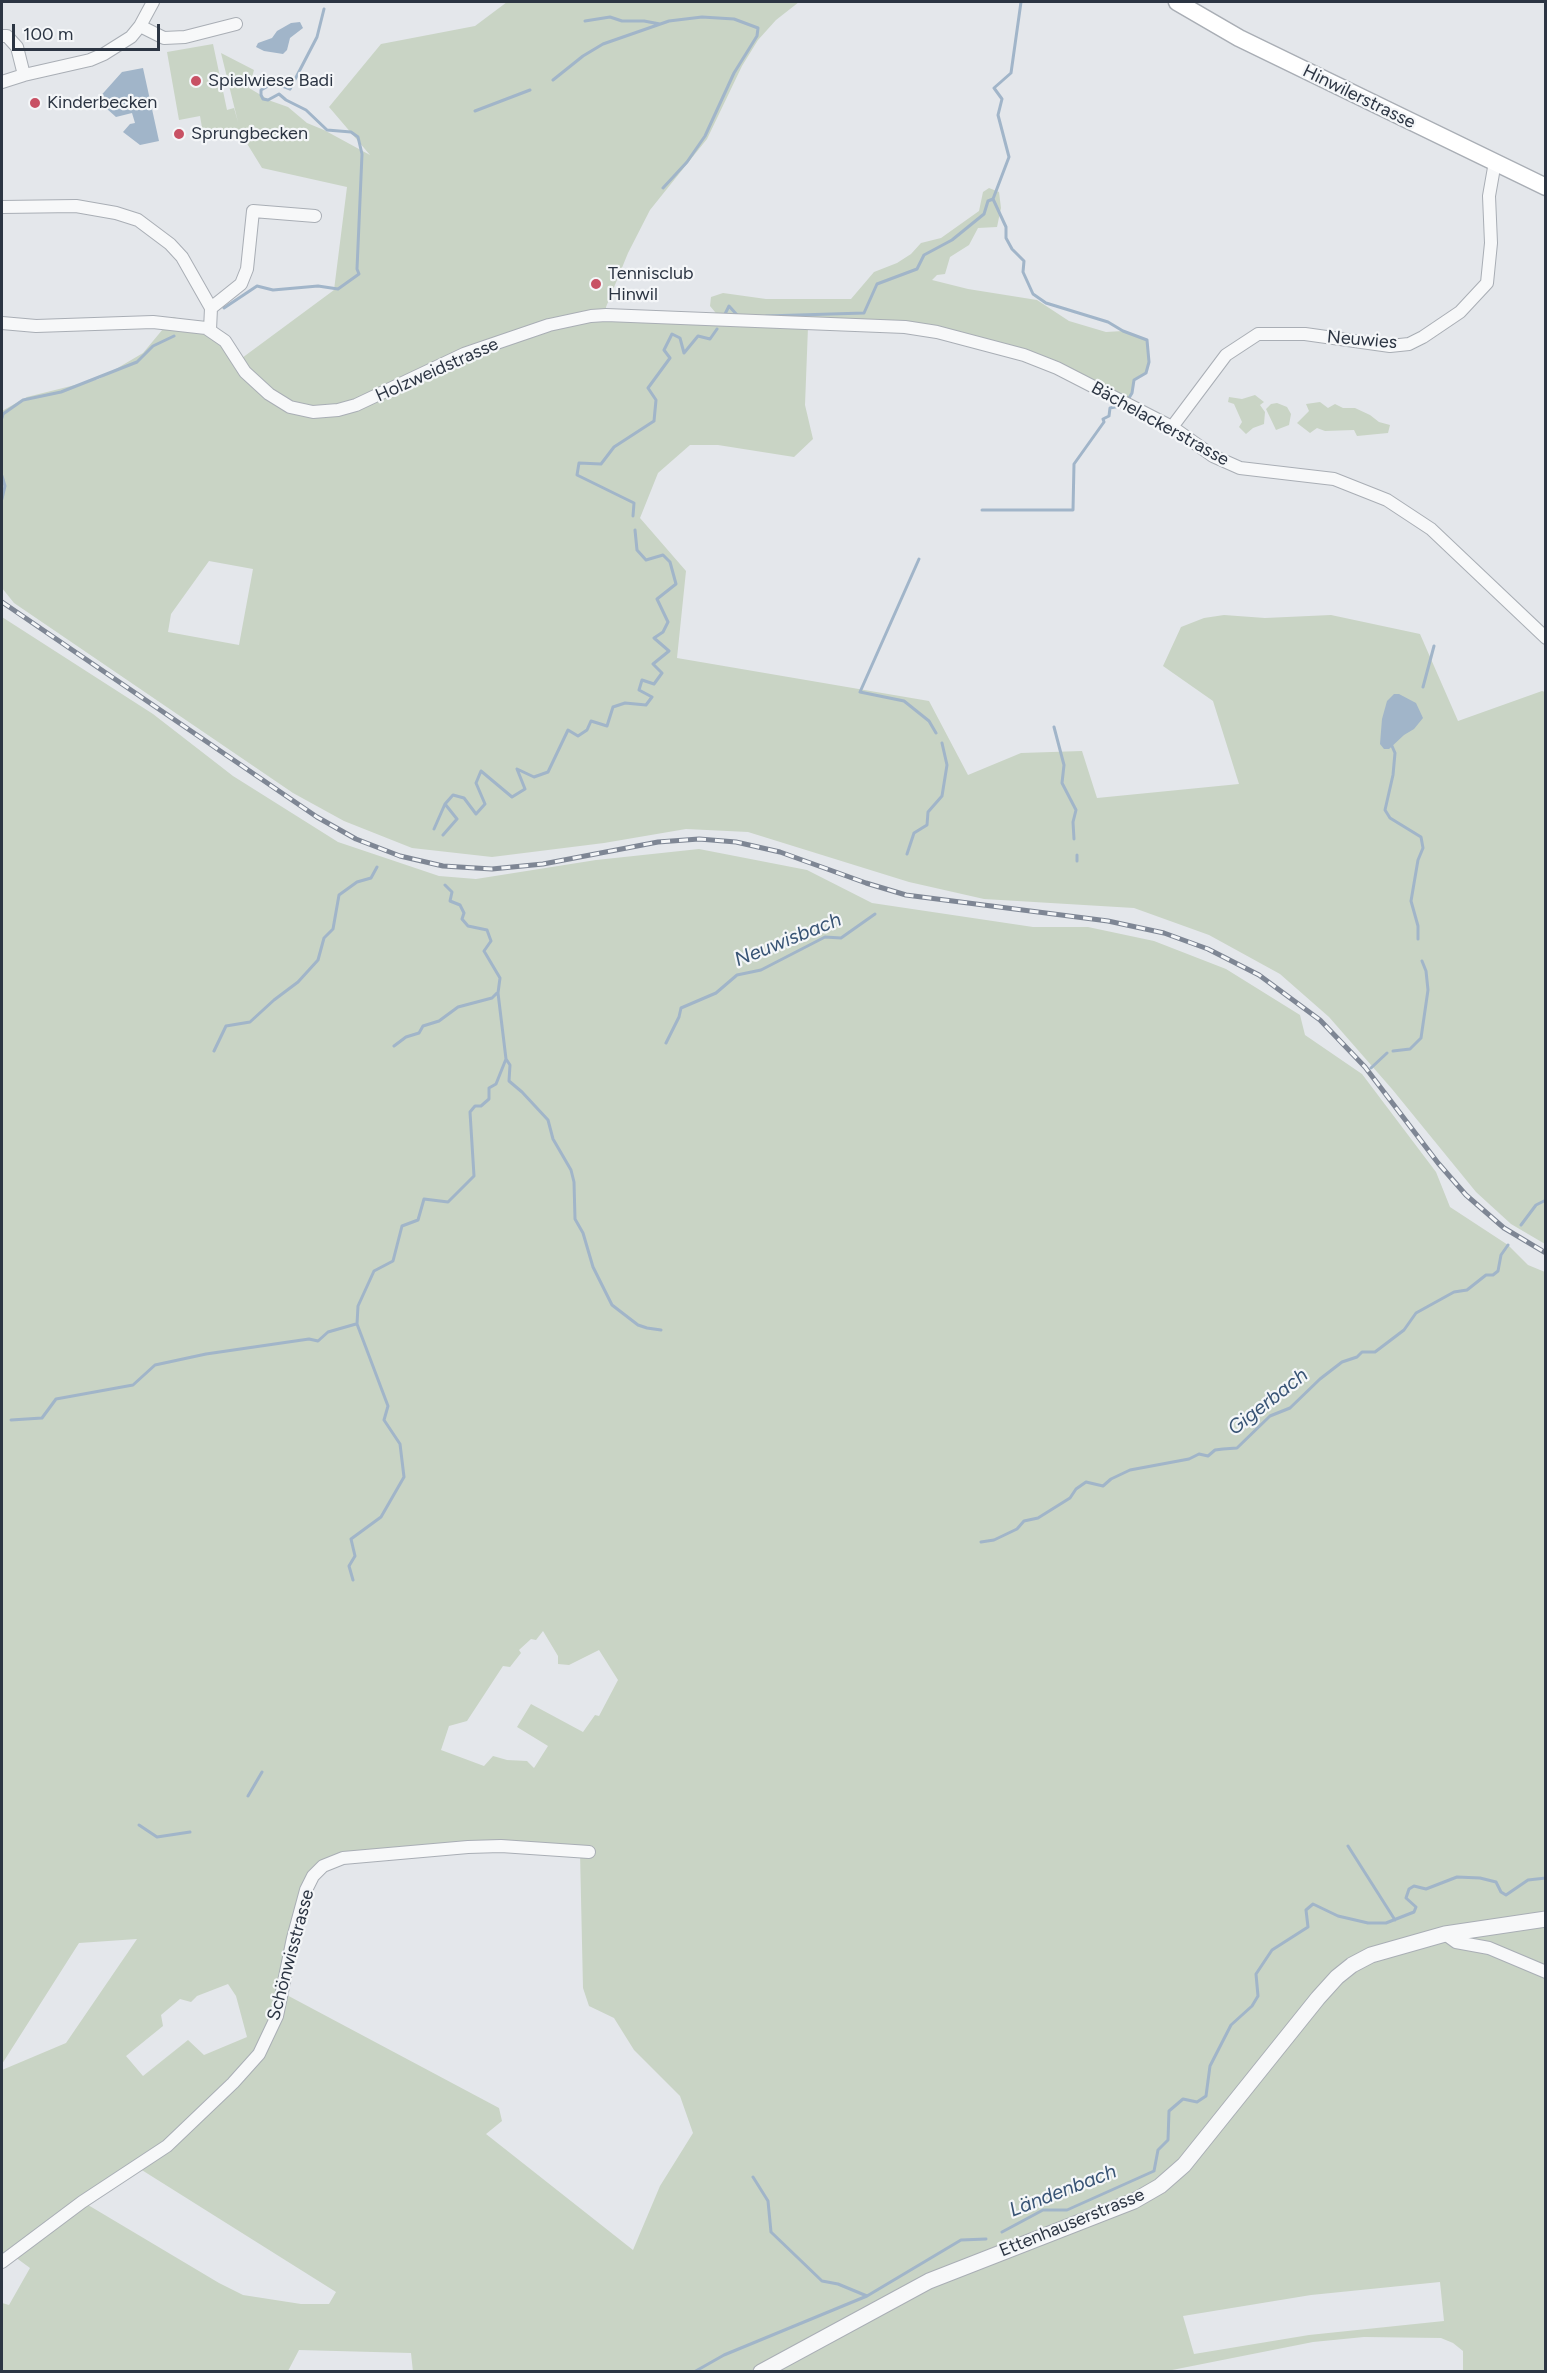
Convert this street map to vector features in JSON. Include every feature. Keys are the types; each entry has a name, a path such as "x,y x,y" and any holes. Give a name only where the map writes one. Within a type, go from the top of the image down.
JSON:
{"main road":[{"name":"Hinwilerstrasse","path":"1177,2 1239,38 1545,187"}],"street":[{"path":"2,82 90,60 118,46 140,26 153,2"},
{"path":"140,26 164,38 185,37 236,24"},
{"path":"2,36 7,36 17,47 24,75"},
{"name":"Neuwies","path":"1172,427 1226,355 1258,334 1305,334 1390,346 1409,344 1460,312 1487,283 1491,243 1489,196 1495,162"},
{"path":"2,207 76,206 116,213 138,220 170,244 182,257 211,308 210,330 197,326 153,322 36,326 2,323"},
{"path":"211,308 241,284 247,269 253,211 315,216"},
{"name":"Holzweidstrasse","path":"210,330 225,341 245,372 274,399 295,409 319,412 338,410 363,402 445,362 525,332 591,316 905,327"},
{"name":"Bächelackerstrasse","path":"905,327 947,335 1024,355 1057,368 1172,427 1213,456 1240,468 1334,479 1387,500 1431,529 1545,638"},
{"name":"Schönwisstrasse","path":"2,2262 82,2202 167,2146 225,2091 259,2054 277,2016 293,1938 306,1890 313,1876 323,1866 343,1858 468,1847 509,1846 589,1852"},
{"name":"Ettenhauserstrasse","path":"761,2372 929,2281 1134,2201 1160,2186 1184,2165 1318,1998 1337,1977 1352,1965 1371,1955 1445,1934 1545,1919"},
{"path":"1445,1934 1456,1942 1489,1948 1545,1972"}],"green space":[{"path":"507,2 799,2 776,20 758,40 742,66 707,139 650,210 628,253 606,307 606,314 808,327 805,405 813,439 794,457 718,445 690,445 658,473 640,518 686,571 677,658 929,701 968,775 1021,753 1082,751 1097,798 1239,784 1213,701 1163,666 1181,627 1204,618 1224,615 1265,618 1331,615 1420,634 1458,721 1542,691 1545,692 1545,1244 1511,1224 1476,1192 1392,1089 1329,1017 1280,974 1209,935 1134,908 984,899 909,882 748,832 686,829 604,843 492,857 412,848 344,821 293,793 14,603 2,588 2,411 27,397 99,379 143,353 173,317 217,329 242,358 334,290 347,187 262,168 241,130 204,139 200,116 179,120 167,52 213,44 227,110 234,108 238,122 221,53 254,70 249,88 271,101 288,107 307,123 370,155 329,107 381,44 475,26","holes":["209,561 253,569 239,645 168,632 171,614"]},
{"path":"989,188 999,192 1001,208 997,227 978,228 969,245 950,257 945,274 937,275 932,280 968,289 1037,300 1069,321 1106,332 1123,331 1147,340 1149,362 1146,373 1134,380 1129,398 1057,368 937,332 720,318 710,306 711,297 723,293 766,299 851,299 874,272 897,263 911,254 921,243 941,238 979,211 983,192"},
{"path":"1255,395 1264,402 1260,405 1265,412 1264,424 1253,428 1246,434 1239,427 1242,422 1234,404 1228,402 1229,397 1242,399"},
{"path":"1320,402 1328,408 1335,404 1343,408 1355,408 1379,422 1390,425 1388,433 1357,436 1354,430 1325,431 1317,428 1310,433 1297,423 1309,411 1306,404"},
{"path":"1277,403 1287,407 1291,414 1289,425 1276,430 1266,409 1271,404"},
{"path":"2,617 153,714 233,776 338,842 439,876 476,879 596,860 699,849 807,870 872,903 1033,927 1088,927 1154,941 1226,969 1300,1015 1305,1035 1362,1074 1436,1172 1450,1207 1508,1245 1528,1265 1545,1272 1545,2371 1463,2371 1463,2351 1453,2343 1441,2338 1364,2337 1313,2342 1162,2372 413,2372 411,2353 299,2350 288,2371 2,2371 2,2303 9,2305 30,2268 11,2254 2,2262 2,2070 66,2043 137,1939 79,1943 2,2064","holes":["543,1631 558,1656 558,1664 569,1665 599,1650 618,1680 599,1716 595,1715 583,1732 531,1704 517,1727 548,1746 534,1768 527,1761 507,1760 493,1756 484,1766 441,1750 449,1726 467,1721 503,1666 510,1667 521,1653 519,1650 531,1639 536,1640","525,1847 580,1852 583,1988 589,2006 614,2018 634,2050 680,2096 693,2133 660,2186 633,2250 486,2134 502,2121 499,2108 283,1993 313,1876 343,1858","228,1984 236,1996 247,2037 204,2055 188,2040 143,2076 126,2056 163,2026 161,2015 180,1999 191,2002 197,1996","137,2167 336,2292 329,2304 301,2304 243,2295 83,2202","1440,2282 1444,2321 1309,2335 1194,2354 1183,2316 1311,2295"]}],"water":[{"path":"300,22 303,28 290,38 287,50 283,54 264,51 256,47 258,43 272,38 277,31 291,23"},
{"path":"143,68 159,141 140,145 123,132 130,124 135,123 132,113 116,117 97,100 122,72"},
{"path":"1394,694 1399,694 1416,703 1423,718 1414,729 1389,749 1384,749 1380,744 1382,719 1387,701"}],"waterway":[{"path":"766,316 864,313 877,284 917,269 924,255 952,240 984,214 988,201 993,199 1009,157 998,115 1002,99 994,88 1011,73 1021,2"},
{"path":"224,308 257,286 273,290 318,286 338,289 359,274 357,269 362,154 358,137 351,132 327,130 306,110 279,94 268,100 263,99 261,95 261,90 270,85 277,84 290,89 317,37 324,9"},
{"path":"585,21 610,17 622,21 660,24"},
{"path":"553,80 583,56 603,44 669,21 702,17 734,19 758,28 757,36 734,73 705,136 687,162 663,188"},
{"path":"475,111 530,90"},
{"name":"Neuwisbach","path":"993,199 1006,227 1006,238 1012,249 1024,261 1023,272 1033,294 1046,303 1108,322 1123,331 1147,340 1149,362 1146,373 1134,380 1129,398"},
{"path":"724,316 729,306 738,316"},
{"path":"633,516 634,503 577,475 579,463 601,464 614,447 654,421 656,400 648,388 670,358 664,350 672,334 680,338 684,353 698,336 710,339 717,329"},
{"path":"2,418 3,414 23,400 61,392 137,362 153,346 174,336"},
{"name":"Neuwisbach","path":"982,510 1073,510 1074,464 1104,422 1103,419 1109,416 1110,408 1120,406"},
{"path":"2,476 5,486 2,499"},
{"path":"443,835 457,819 445,804 453,795 464,798 476,814 485,804 476,783 481,771 512,797 525,789 517,769 534,777 548,772 568,730 578,736 587,730 591,721 607,726 613,707 625,703 646,705 652,697 639,690 642,680 654,684 662,673 653,664 669,651 654,638 663,632 668,622 657,599 676,584 670,562 663,555 646,560 637,550 635,530"},
{"name":"Neuwisbach","path":"919,559 860,692 904,701 929,721 936,733"},
{"path":"1423,687 1434,646"},
{"path":"1054,727 1064,765 1062,783 1076,810 1073,822 1074,839"},
{"name":"Neuwisbach","path":"907,854 914,833 927,825 928,812 942,796 947,765 942,743"},
{"path":"1392,746 1395,753 1393,775 1385,810 1390,818 1421,837 1423,848 1418,860 1411,901 1418,926 1418,939"},
{"path":"434,829 445,804"},
{"path":"1077,855 1077,861"},
{"path":"214,1051 226,1026 250,1022 298,982 318,960 324,938 333,929 339,895 357,882 371,878 377,867"},
{"path":"353,1580 349,1566 355,1556 351,1539 381,1517 404,1477 400,1444 384,1420 388,1406 357,1324 358,1306 374,1271 393,1261 402,1226 418,1220 424,1199 448,1202 474,1176 470,1112 475,1106 481,1106 489,1099 489,1088 496,1084 506,1059 498,993 500,978 484,951 491,941 487,930 468,926 462,919 464,913 460,905 450,901 452,892 445,885"},
{"name":"Neuwisbach","path":"666,1043 681,1008 716,993 737,975 761,970 825,937 841,938 875,914"},
{"path":"1393,1051 1410,1049 1421,1038 1428,990 1426,971 1422,961"},
{"path":"394,1046 406,1037 419,1033 423,1026 439,1021 458,1007 492,998 497,993"},
{"path":"1371,1068 1387,1053"},
{"path":"506,1059 510,1065 509,1081 548,1120 553,1139 571,1170 574,1182 575,1219 583,1233 593,1267 612,1305 638,1325 661,1330"},
{"name":"Gigerbach","path":"1521,1225 1536,1205 1546,1200"},
{"name":"Gigerbach","path":"981,1542 994,1540 1017,1529 1024,1521 1038,1518 1070,1498 1076,1489 1086,1482 1103,1486 1111,1479 1130,1470 1189,1459 1199,1454 1208,1456 1215,1450 1237,1448 1270,1416 1290,1408 1320,1379 1342,1362 1357,1357 1362,1352 1375,1352 1404,1330 1416,1313 1454,1292 1467,1290 1486,1275 1493,1275 1498,1271 1501,1255 1508,1245"},
{"path":"11,1420 42,1418 56,1399 133,1385 155,1365 206,1354 309,1339 318,1341 328,1332 356,1324"},
{"path":"248,1796 262,1772"},
{"path":"139,1825 157,1837 190,1832"},
{"path":"1348,1846 1395,1920"},
{"name":"Ländenbach","path":"1002,2232 1043,2210 1067,2210 1154,2171 1158,2150 1168,2140 1169,2111 1183,2099 1197,2102 1206,2096 1210,2066 1231,2025 1252,2006 1258,1996 1256,1974 1272,1950 1308,1927 1306,1910 1313,1904 1338,1916 1368,1923 1386,1923 1414,1912 1416,1907 1406,1898 1409,1889 1414,1886 1426,1889 1457,1877 1480,1878 1496,1882 1501,1892 1506,1895 1528,1880 1546,1878"},
{"path":"753,2177 768,2201 771,2232 822,2281 838,2284 867,2296"},
{"name":"Ländenbach","path":"694,2372 724,2355 867,2296 961,2240 986,2239"}],"railway":[{"path":"2,602 317,817 356,839 400,856 443,866 492,869 543,864 658,842 699,839 736,842 780,852 906,895 1108,921 1164,933 1208,949 1259,975 1320,1020 1365,1067 1438,1163 1466,1195 1504,1228 1546,1253"}],"place":[{"name":"Spielwiese Badi","path":"196,81"},
{"name":"Kinderbecken","path":"35,103"},
{"name":"Sprungbecken","path":"179,134"},
{"name":"Tennisclub Hinwil","path":"596,284"}]}
